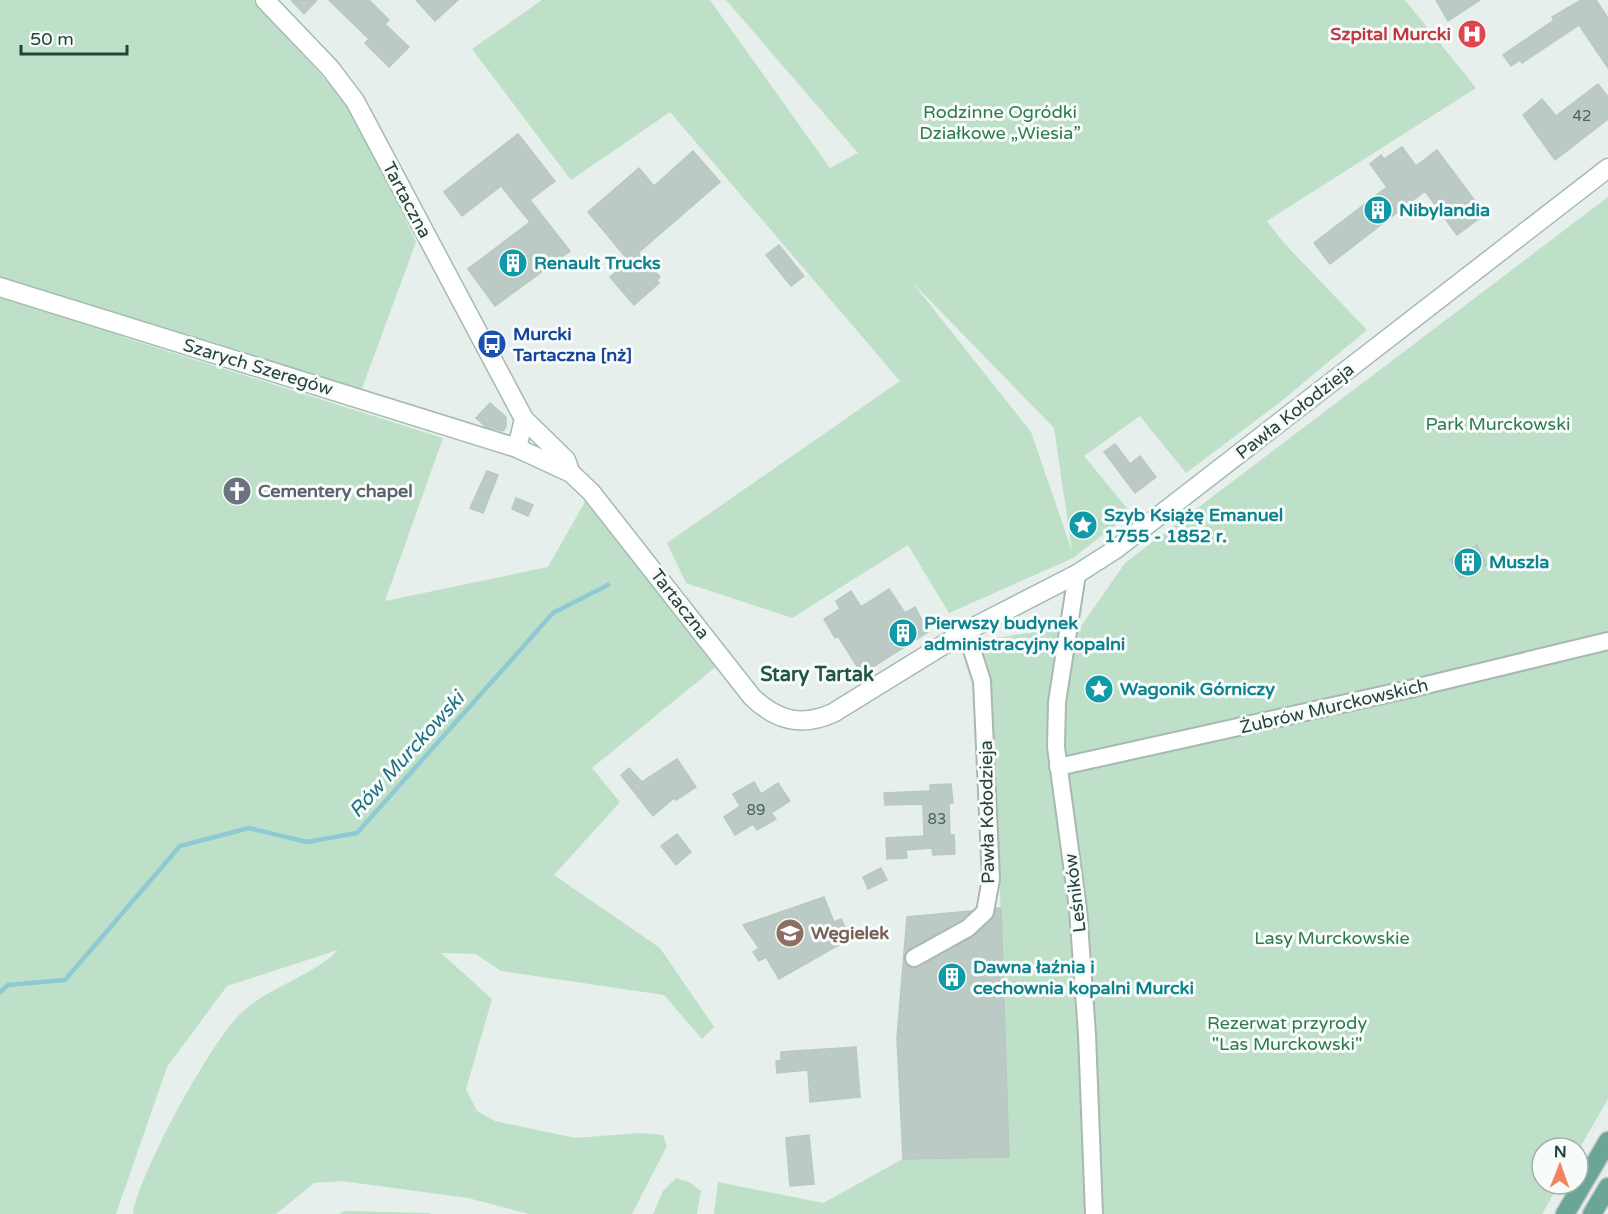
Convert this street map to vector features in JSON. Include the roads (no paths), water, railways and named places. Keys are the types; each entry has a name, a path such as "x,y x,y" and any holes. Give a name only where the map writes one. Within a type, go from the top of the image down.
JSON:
{"main road":[{"path":"1565,1214 1608,1141"},
{"path":"1592,1214 1608,1187"}],"street":[{"name":"Tartaczna","path":"265,0 330,68 355,101 524,419 566,460 571,473"},
{"name":"Pawła Kołodzieja","path":"798,721 816,720 833,713 966,631 1077,574 1124,543 1608,168"},
{"name":"Szarych Szeregów","path":"0,287 517,448"},
{"path":"517,448 524,419"},
{"name":"Tartaczna","path":"517,448 571,473 591,492 641,552 752,697 772,713 798,721"},
{"name":"Leśników","path":"1077,574 1057,702 1056,747 1078,909 1087,1034 1094,1214"},
{"name":"Pawła Kołodzieja","path":"914,958 968,928 985,912 991,879 982,681 966,631"},
{"name":"Żubrów Murckowskich","path":"1058,767 1414,688 1608,641"}],"waterway":[{"name":"Rów Murckowski","path":"0,992 8,985 65,980 180,846 249,828 307,842 357,833 553,613 608,585"}],"place":[{"name":"Szpital Murcki","path":"1472,34"},
{"name":"Nibylandia","path":"1378,210"},
{"name":"Renault Trucks","path":"513,263"},
{"name":"Murcki Tartaczna [nż]","path":"492,344"},
{"name":"Cementery chapel","path":"237,491"},
{"name":"Szyb Książę Emanuel 1755 - 1852 r.","path":"1083,525"},
{"name":"Muszla","path":"1468,562"},
{"name":"Pierwszy budynek administracyjny kopalni","path":"903,633"},
{"name":"Wagonik Górniczy","path":"1099,689"},
{"name":"Węgielek","path":"790,933"},
{"name":"Dawna łaźnia i cechownia kopalni Murcki","path":"952,977"}],"district":[{"name":"Stary Tartak","path":"817,675"}],"park label":[{"name":"Rodzinne Ogródki Działkowe „Wiesia”","path":"1000,122"},
{"name":"Park Murckowski","path":"1498,424"},
{"name":"Lasy Murckowskie","path":"1332,938"},
{"name":"Rezerwat przyrody \"Las Murckowski\"","path":"1287,1033"}]}
